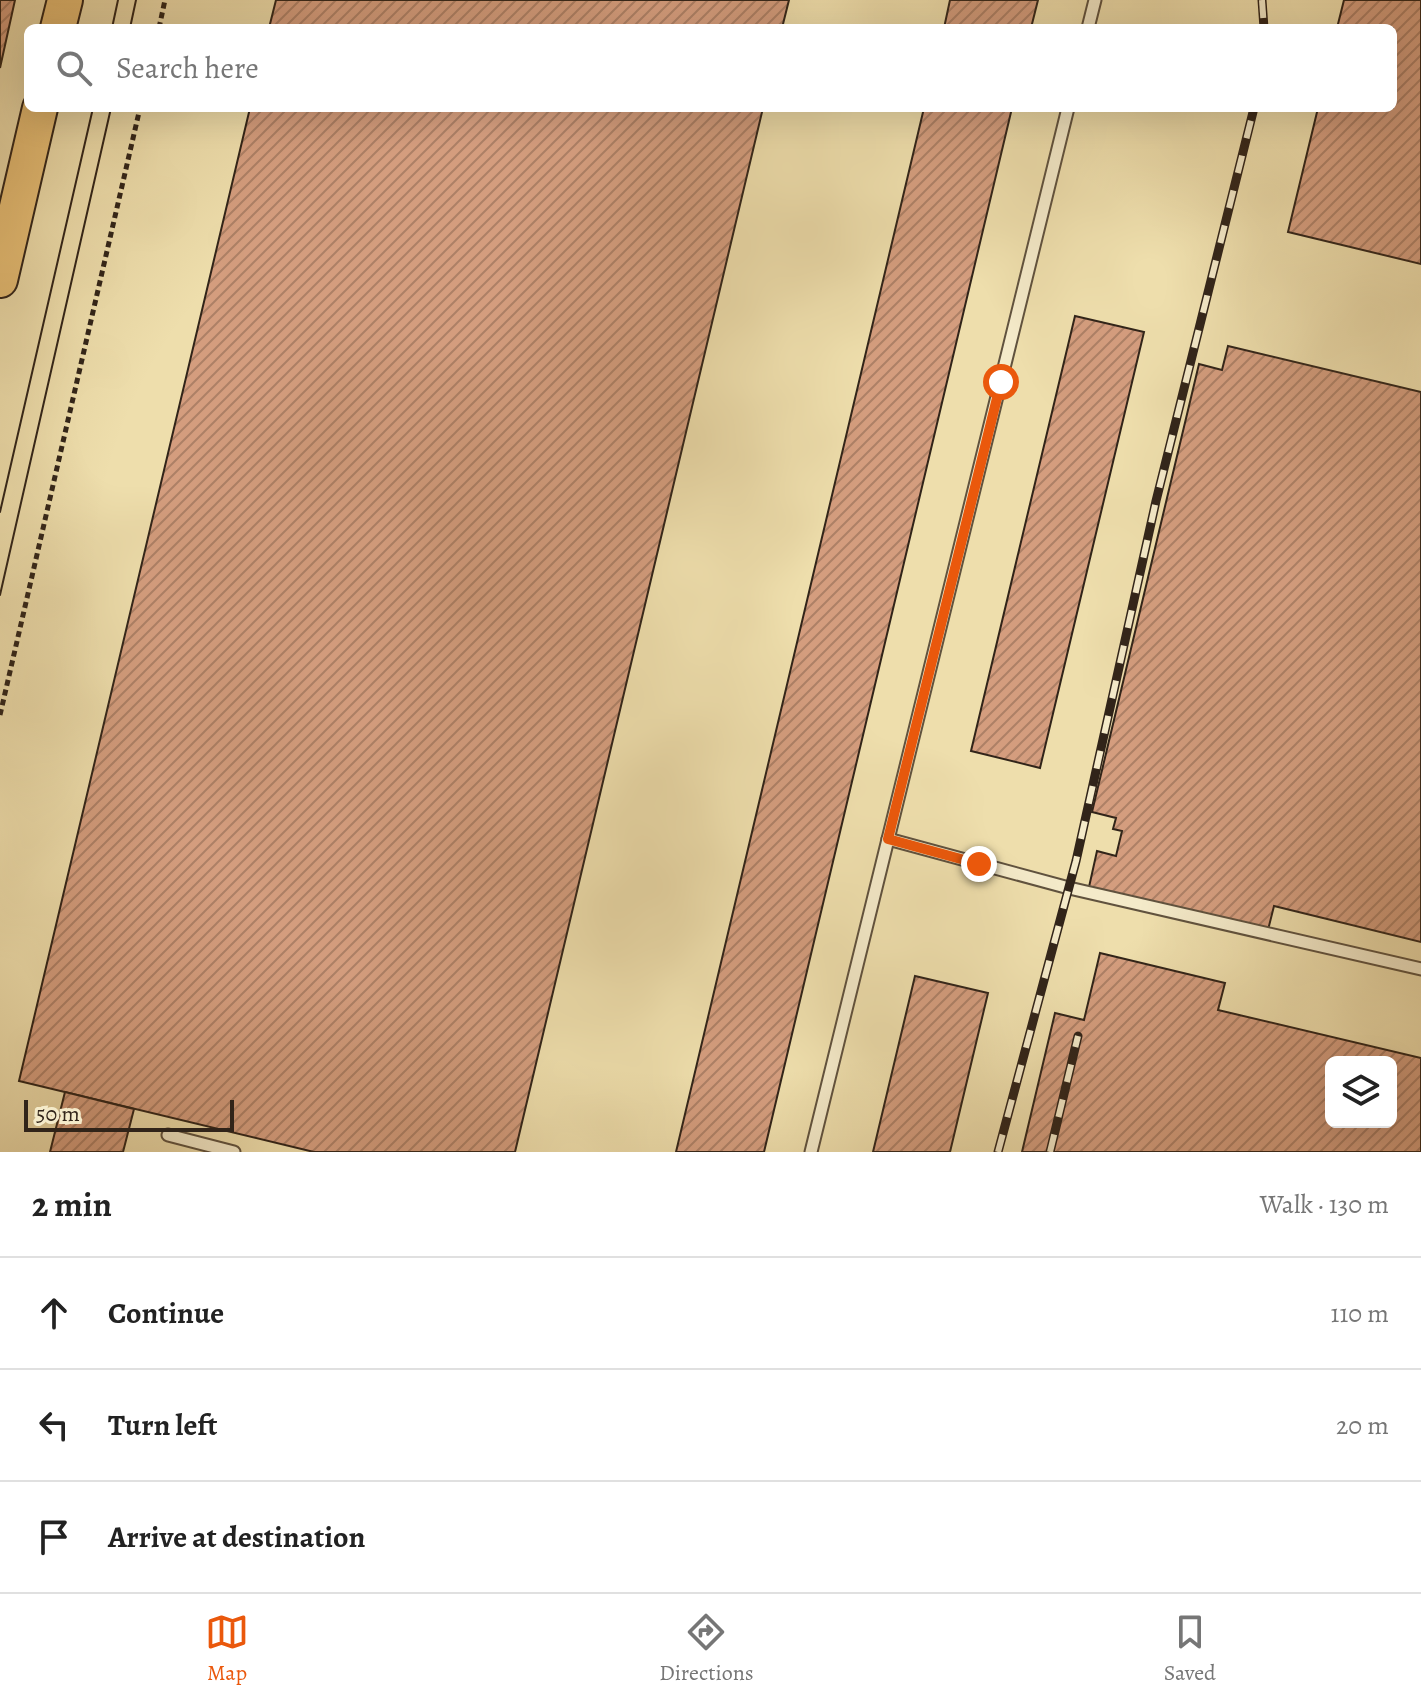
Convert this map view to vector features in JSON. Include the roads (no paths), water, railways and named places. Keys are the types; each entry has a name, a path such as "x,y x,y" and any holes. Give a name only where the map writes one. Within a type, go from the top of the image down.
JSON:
{"main road":[{"path":"59,24 65,0"},
{"path":"0,280 39,112"}],"lane":[{"path":"1089,24 1095,0"},
{"path":"811,1152 1067,112"},
{"path":"888,839 1069,888 1421,969"},
{"path":"168,1135 234,1152"}],"tram line":[{"path":"113,24 118,0"},
{"path":"131,24 136,0"},
{"path":"0,512 92,112"},
{"path":"0,595 110,112"}],"railway":[{"path":"1262,0 1264,24"},
{"path":"998,1152 1076,861 1156,501 1253,112"},
{"path":"1050,1152 1078,1036"}]}
